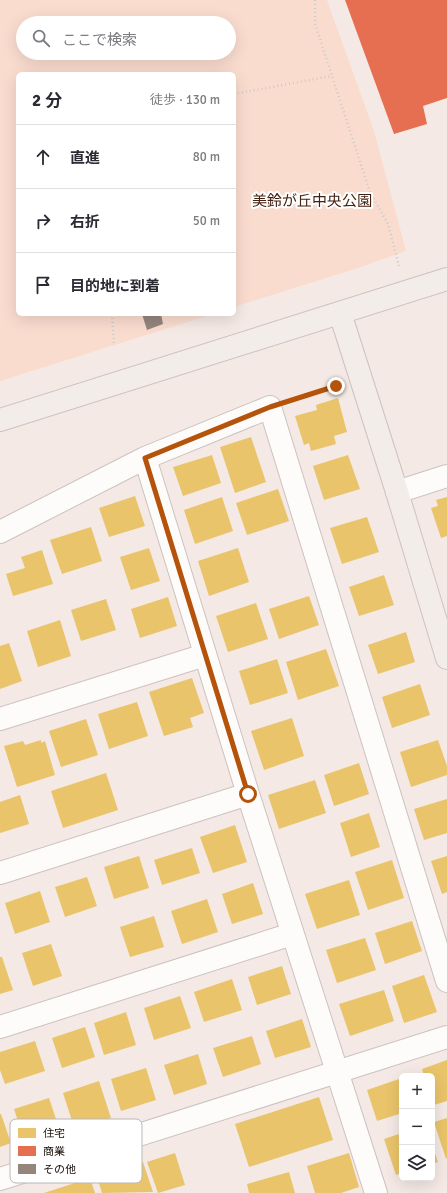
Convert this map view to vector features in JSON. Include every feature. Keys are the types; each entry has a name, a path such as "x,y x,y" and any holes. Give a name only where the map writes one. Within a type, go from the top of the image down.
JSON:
{"street":[{"path":"0,420 447,279"},
{"path":"340,313 397,492 447,658"},
{"path":"0,532 145,458 270,407 447,981"},
{"path":"145,458 248,794 376,1193"},
{"path":"397,492 447,476"},
{"path":"0,719 205,655"},
{"path":"0,873 248,794"},
{"path":"0,1027 292,934"},
{"path":"142,1134 447,1037"},
{"path":"0,1179 10,1176"}],"path":[{"path":"315,0 314,24 370,192 388,224 399,266"},
{"path":"236,94 331,76"},
{"path":"112,316 114,346"},
{"path":"270,407 343,384"}],"green space":[{"name":"美鈴が丘中央公園","path":"0,0 327,0 374,131 406,251 361,267 236,306 236,72 16,72 16,316 207,316 0,381"}],"building: 住宅":[{"path":"338,398 347,432 334,436 336,444 311,451 309,443 304,445 295,416 317,410 316,405"},
{"path":"251,437 266,482 235,493 220,447"},
{"path":"212,455 221,483 183,496 173,467"},
{"path":"348,455 360,489 324,500 313,466"},
{"path":"278,489 289,521 247,535 236,503"},
{"path":"135,496 145,526 109,537 99,508"},
{"path":"222,497 233,531 195,544 184,510"},
{"path":"447,497 447,536 441,538 431,508 438,506 436,500"},
{"path":"367,517 379,552 342,564 330,528"},
{"path":"91,527 102,561 62,574 50,540"},
{"path":"149,548 160,581 131,590 120,557"},
{"path":"238,548 249,582 209,596 198,561"},
{"path":"42,550 53,584 13,596 6,574 25,568 21,557"},
{"path":"384,575 394,605 359,616 349,587"},
{"path":"309,596 319,625 279,639 269,609"},
{"path":"168,597 177,626 140,638 131,609"},
{"path":"106,599 116,630 81,641 71,610"},
{"path":"256,603 268,639 228,652 216,616"},
{"path":"60,620 71,656 38,667 27,631"},
{"path":"406,632 415,662 378,674 368,645"},
{"path":"9,643 22,681 0,689 0,646"},
{"path":"326,649 339,686 298,700 286,662"},
{"path":"277,659 288,693 250,705 239,671"},
{"path":"192,678 204,713 190,718 193,727 164,736 149,692"},
{"path":"420,684 430,715 392,728 382,697"},
{"path":"137,702 148,736 109,749 98,714"},
{"path":"292,718 304,756 264,770 251,731"},
{"path":"86,719 98,755 61,767 49,731"},
{"path":"41,740 41,743 45,741 55,775 17,787 4,746 23,741 25,745"},
{"path":"438,740 447,766 447,775 411,787 400,752"},
{"path":"359,763 369,794 334,806 324,775"},
{"path":"106,773 118,810 63,828 51,791"},
{"path":"315,780 326,813 279,829 268,795"},
{"path":"20,795 29,824 0,833 0,802"},
{"path":"447,799 447,833 424,840 414,809"},
{"path":"369,813 380,847 351,857 340,823"},
{"path":"235,825 247,862 213,873 200,837"},
{"path":"192,848 200,873 162,885 154,860"},
{"path":"139,856 149,888 114,899 104,867"},
{"path":"447,856 447,892 442,894 431,861"},
{"path":"392,860 404,898 368,910 355,872"},
{"path":"87,877 97,906 65,917 55,887"},
{"path":"349,880 360,915 317,929 305,894"},
{"path":"253,883 263,914 232,924 222,894"},
{"path":"40,891 50,922 15,934 5,903"},
{"path":"207,899 218,932 182,944 171,911"},
{"path":"154,916 164,947 130,957 120,927"},
{"path":"412,921 422,951 385,964 375,933"},
{"path":"365,938 376,970 337,983 326,950"},
{"path":"51,944 62,976 33,986 22,953"},
{"path":"0,957 2,957 13,990 0,994"},
{"path":"282,966 291,994 257,1005 248,977"},
{"path":"424,975 437,1012 404,1023 392,986"},
{"path":"232,979 242,1010 204,1022 194,992"},
{"path":"384,990 394,1021 350,1036 339,1004"},
{"path":"180,996 191,1028 154,1040 144,1008"},
{"path":"126,1012 136,1045 104,1055 94,1023"},
{"path":"302,1019 311,1047 275,1058 266,1031"},
{"path":"85,1027 95,1057 62,1068 52,1038"},
{"path":"252,1036 261,1064 223,1077 213,1048"},
{"path":"35,1041 45,1071 5,1084 0,1070 0,1052"},
{"path":"198,1054 207,1084 174,1095 164,1065"},
{"path":"447,1060 447,1101 435,1105 435,1073 423,1073 422,1069"},
{"path":"146,1068 156,1100 121,1111 111,1079"},
{"path":"399,1079 399,1114 377,1121 367,1090"},
{"path":"99,1081 111,1118 71,1119 63,1093"},
{"path":"319,1097 333,1140 249,1167 235,1124"},
{"path":"49,1098 56,1119 17,1119 14,1109"},
{"path":"0,1114 1,1114 10,1143 0,1147"},
{"path":"447,1118 446,1159 435,1125 435,1122"},
{"path":"399,1134 399,1174 396,1175 384,1139"},
{"path":"175,1153 185,1185 158,1193 147,1162"},
{"path":"349,1153 359,1187 341,1193 315,1193 307,1166"},
{"path":"435,1154 438,1162 435,1163"},
{"path":"142,1162 153,1192 102,1193 99,1183 142,1183"},
{"path":"289,1172 295,1193 249,1193 247,1184"},
{"path":"75,1183 92,1183 95,1193 44,1193"}],"building: 商業":[{"path":"345,0 447,0 447,98 423,106 427,124 394,134"}],"building: その他":[{"path":"143,316 161,316 163,324 147,330"}],"route":[{"path":"248,794 145,458 270,407 336,386"}]}
